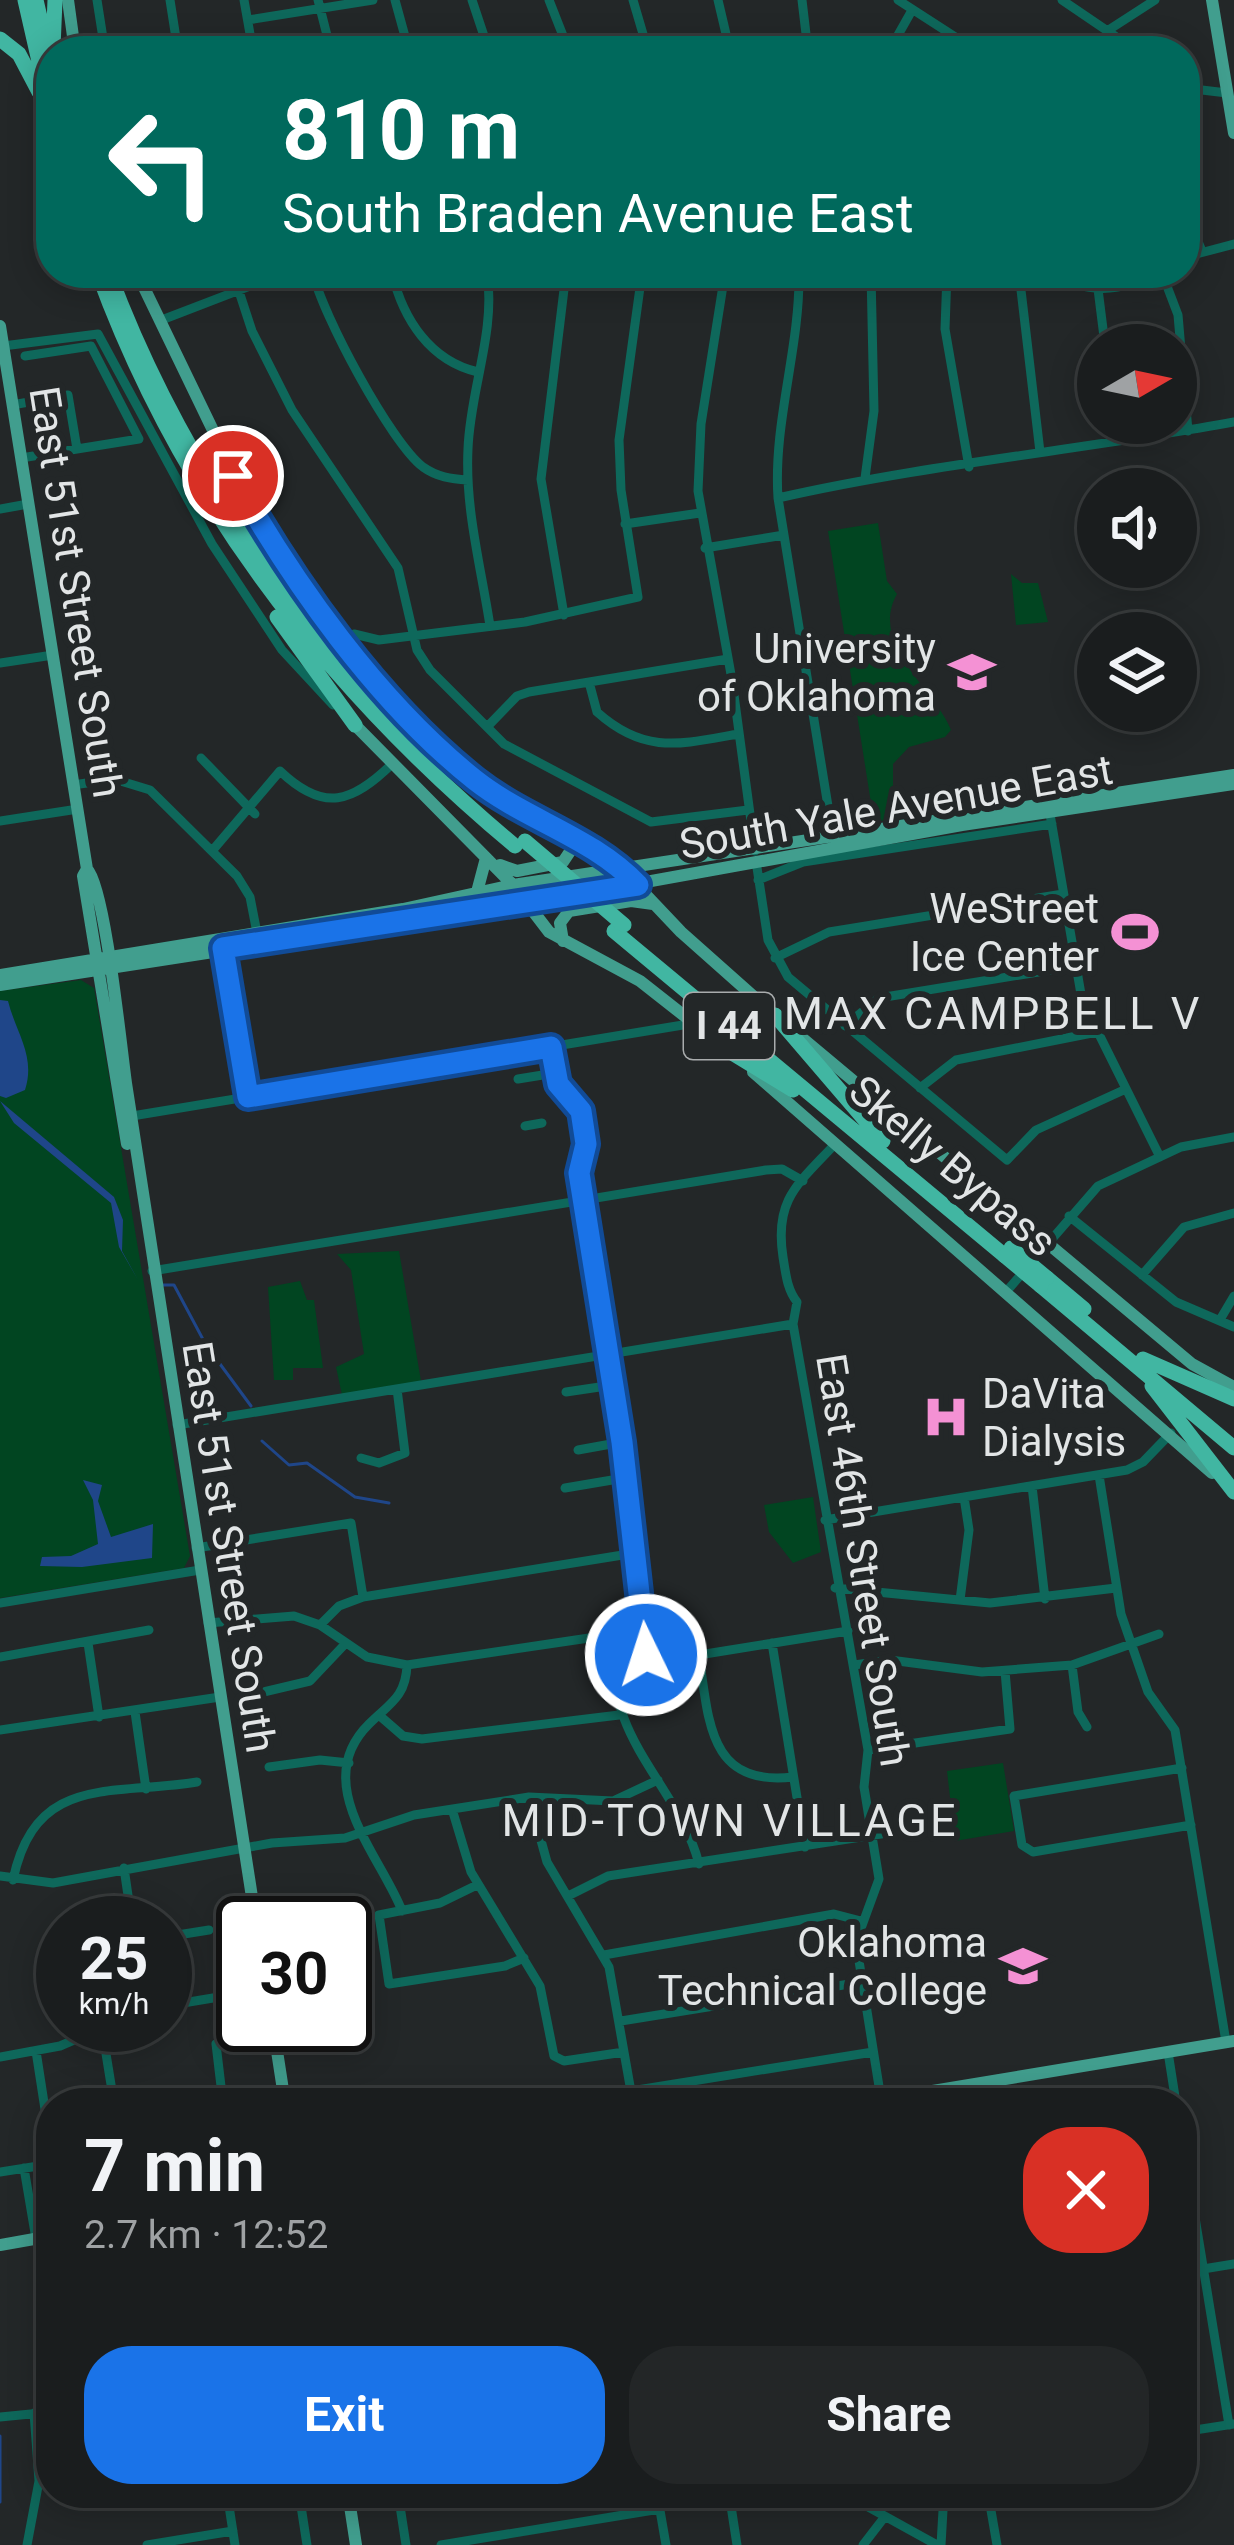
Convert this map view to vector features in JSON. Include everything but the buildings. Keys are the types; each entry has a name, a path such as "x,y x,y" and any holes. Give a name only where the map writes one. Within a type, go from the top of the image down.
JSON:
{"highway":[{"path":"25,0 36,49"},
{"path":"36,0 44,36"},
{"path":"54,36 55,0"},
{"path":"0,39 25,62 36,84"},
{"name":"Skelly Bypass","path":"104,288 160,417 242,557 356,699 442,784 520,844 844,1122 1234,1435"},
{"name":"Skelly Bypass","path":"115,288 148,367 196,461 300,614 399,729 520,844"},
{"path":"242,557 294,647 355,725"},
{"path":"300,614 363,665"},
{"name":"Skelly Bypass","path":"619,928 884,1141 1008,1252"},
{"path":"775,1015 884,1141"},
{"path":"724,1048 844,1122"},
{"path":"1142,1364 1234,1399"},
{"path":"1142,1364 1234,1493"},
{"name":"Skelly Bypass","path":"1142,1364 1234,1448"}],"main road":[{"path":"68,0 73,36"},
{"path":"1212,0 1228,64 1234,133"},
{"path":"144,288 250,507 363,665 478,782 622,868 775,1015 1192,1364 1234,1387"},
{"name":"East 51st Street South","path":"0,326 87,868 94,875 102,963 252,1896"},
{"path":"355,725 563,942 628,974 695,1023 836,1142 899,1204 1171,1432 1234,1493"},
{"name":"South Yale Avenue East","path":"420,911 513,885 1051,814 1234,780"},
{"path":"484,856 513,871 560,863 571,850 564,830"},
{"path":"478,892 484,856"},
{"name":"South Yale Avenue East","path":"0,985 102,963 420,911 524,904 638,885 755,856"},
{"path":"659,908 672,879"},
{"path":"563,942 560,922 569,911 631,901 659,908"},
{"name":"South Yale Avenue East","path":"222,943 257,933 324,927"},
{"name":"South Yale Avenue East","path":"0,974 102,963"},
{"path":"974,2088 1230,2042"},
{"path":"277,2052 283,2088"},
{"path":"0,2245 36,2239"},
{"path":"350,2508 356,2545"}],"street":[{"path":"97,0 103,36"},
{"path":"170,0 176,36"},
{"path":"244,0 251,36"},
{"path":"248,20 319,4 373,0"},
{"path":"395,0 405,36"},
{"path":"472,0 484,36"},
{"path":"549,0 563,36"},
{"path":"633,0 644,36"},
{"path":"718,0 726,36"},
{"path":"802,0 806,36"},
{"path":"898,0 951,36"},
{"path":"1062,0 1114,36"},
{"path":"1107,31 1155,0"},
{"path":"319,4 327,36"},
{"path":"897,36 911,12"},
{"path":"1200,89 1228,92"},
{"path":"1200,246 1202,250 1234,244"},
{"path":"158,321 243,288"},
{"path":"319,288 335,337 408,451 428,471 468,480"},
{"path":"397,288 423,340 455,366 478,372"},
{"path":"488,288 468,480 490,626"},
{"path":"564,288 542,456 544,507 564,615"},
{"path":"344,641 354,634 379,640 564,615 638,597 625,524 619,440 640,288"},
{"path":"723,288 700,424 700,513 728,659 758,880 775,958 788,976 845,1026 1007,1160 1036,1130 1126,1089"},
{"path":"798,288 795,340 778,431 778,498 834,843"},
{"path":"866,478 874,411 872,288"},
{"path":"946,288 945,329 969,467"},
{"path":"1021,288 1040,452"},
{"path":"1092,288 1113,288"},
{"path":"1166,288 1179,324"},
{"path":"238,289 252,331 292,410 393,560 406,591 412,632 430,670 508,746 651,822 748,810"},
{"path":"1098,290 1102,324"},
{"path":"3,346 91,331 101,338 139,440 21,458"},
{"path":"36,340 38,354"},
{"path":"25,356 91,346 259,616 308,680 355,725"},
{"path":"13,404 68,395 77,448"},
{"path":"1197,429 1234,422"},
{"path":"778,498 866,478 969,467 1097,444"},
{"path":"0,509 28,504"},
{"path":"625,524 700,513"},
{"path":"705,548 784,535"},
{"path":"0,663 52,655"},
{"path":"487,727 517,696 728,659"},
{"path":"589,682 597,712 652,744 672,746 738,734"},
{"path":"201,758 252,810"},
{"path":"212,851 241,824 280,771 305,792 339,798 370,786 392,764"},
{"path":"74,784 114,779 140,784 247,890 257,933"},
{"path":"0,821 77,809"},
{"path":"1051,814 1075,966 1097,1032 1160,1157"},
{"name":"South Yale Avenue East","path":"758,880 772,879 799,863 1051,814"},
{"path":"775,958 829,932 1063,894"},
{"path":"222,943 248,1097"},
{"path":"845,1026 879,998 1075,966"},
{"path":"127,1116 695,1023"},
{"path":"920,1088 956,1060 1097,1032"},
{"path":"551,1047 561,1090 581,1111 586,1144 579,1173 622,1442 646,1655"},
{"path":"518,1079 555,1072"},
{"path":"525,1126 542,1123"},
{"path":"1005,1293 1098,1186 1187,1145 1234,1137"},
{"name":"East 46th Street South","path":"836,1142 783,1206 778,1221 790,1294 797,1302 793,1324 868,1750 864,1787 878,1889 856,1938 879,2088"},
{"path":"152,1271 775,1169 803,1181"},
{"path":"1142,1275 1184,1227 1234,1213"},
{"path":"1069,1216 1175,1302 1234,1327"},
{"path":"1221,1318 1234,1296"},
{"path":"177,1425 793,1324"},
{"path":"566,1392 614,1385"},
{"path":"361,1458 379,1463 405,1453 398,1389"},
{"path":"825,1520 1133,1468 1171,1432"},
{"path":"578,1450 622,1442"},
{"path":"1099,1475 1116,1588 1148,1692 1174,1724 1230,2042"},
{"path":"565,1488 625,1478"},
{"path":"1032,1486 1046,1599"},
{"path":"960,1600 969,1530 964,1497"},
{"path":"196,1548 350,1523 363,1598"},
{"path":"320,1624 339,1606 363,1598 634,1553"},
{"path":"0,1603 200,1570"},
{"path":"836,1588 960,1600 1046,1599 1116,1588"},
{"path":"208,1623 284,1614 320,1624 379,1662 407,1665 589,1638 646,1655 699,1656 848,1631"},
{"path":"0,1657 148,1630"},
{"path":"854,1665 890,1660 1005,1671 1072,1665 1159,1634"},
{"path":"88,1642 99,1717"},
{"path":"255,1694 310,1681 346,1643"},
{"path":"772,1643 805,1847"},
{"path":"619,1646 614,1686 619,1715 689,1833 699,1864"},
{"path":"699,1656 710,1725 724,1756 756,1778 793,1777"},
{"path":"403,1911 358,1834 348,1796 349,1763 361,1734 401,1694 407,1665"},
{"path":"1072,1665 1078,1712 1087,1727"},
{"path":"868,1750 1010,1729 1005,1671"},
{"path":"0,1730 220,1697"},
{"path":"135,1712 146,1789"},
{"path":"380,1716 403,1736 422,1739 619,1715"},
{"path":"268,1767 320,1760 349,1763"},
{"path":"1182,1768 1014,1796 1022,1845 1033,1852 1192,1825"},
{"path":"0,1876 53,1883 244,1848 358,1834 452,1809 530,1797 613,1802 658,1780"},
{"path":"14,1880 28,1834 51,1809 89,1792 197,1782"},
{"path":"530,1797 541,1848 604,1955 621,2021 631,2088"},
{"path":"568,1896 608,1876 898,1831 945,1807"},
{"path":"452,1809 461,1848 478,1885 524,1958 545,2003 553,2052 564,2061 625,2052"},
{"path":"124,1868 129,1896"},
{"path":"478,1885 452,1899 379,1915 389,1984 506,1966 524,1958"},
{"path":"604,1955 834,1914 860,1921"},
{"path":"192,1933 209,1930"},
{"path":"621,2021 862,1982"},
{"path":"0,2057 36,2051"},
{"path":"36,2052 42,2088"},
{"path":"108,2052 112,2088"},
{"path":"218,2052 221,2088"},
{"path":"680,2088 873,2052"},
{"path":"1168,2052 1174,2088"},
{"path":"0,2172 36,2166"},
{"path":"24,2168 36,2239"},
{"path":"1197,2227 1232,2424 1197,2430"},
{"path":"1204,2269 1234,2264"},
{"path":"0,2417 34,2414 36,2426"},
{"path":"27,2545 37,2508"},
{"path":"229,2508 235,2545"},
{"path":"301,2508 307,2545"},
{"path":"400,2508 406,2545"},
{"path":"732,2508 737,2545"},
{"path":"868,2508 939,2545 943,2508"},
{"path":"991,2508 997,2545"},
{"path":"441,2545 660,2509 666,2545"},
{"path":"863,2545 883,2519"},
{"path":"147,2545 233,2531"}],"green space":[{"path":"878,523 887,581 897,594 890,613 891,631 908,666 951,730 945,737 909,747 893,764 893,819 874,822 828,531"},
{"path":"1011,574 1022,583 1038,583 1048,622 1016,625"},
{"path":"81,980 94,988 190,1556 184,1568 0,1598 0,991"},
{"path":"399,1251 421,1381 342,1395 336,1367 364,1354 351,1270 337,1254"},
{"path":"300,1281 307,1300 314,1300 323,1368 293,1368 293,1380 274,1380 268,1287"},
{"path":"813,1497 821,1552 793,1563 769,1532 764,1505"},
{"path":"1003,1763 1014,1831 955,1841 947,1771"}],"water":[{"path":"0,1000 8,1001 28,1066 25,1090 6,1098 0,1096"},
{"path":"0,1101 114,1197 123,1220 122,1251 138,1280 119,1247 111,1203 14,1123"},
{"path":"83,1480 102,1485 98,1501 111,1537 153,1524 152,1558 82,1567 40,1566 42,1557 71,1556 98,1544 93,1500"}],"waterway":[{"path":"163,1285 174,1285 206,1345 251,1406"},
{"path":"262,1441 289,1465 307,1463 355,1497 389,1503"},
{"path":"0,2436 0,2502"}],"place":[{"name":"University of Oklahoma","path":"972,672"},
{"name":"WeStreet Ice Center","path":"1135,932"},
{"name":"DaVita Dialysis","path":"946,1417"},
{"name":"Oklahoma Technical College","path":"1023,1966"}],"district":[{"name":"MAX CAMPBELL V","path":"993,1013"},
{"name":"MID-TOWN VILLAGE","path":"730,1820"}],"route":[{"path":"233,476 289,568 344,641 463,769 492,792 610,856 638,885 223,948 248,1097 551,1047 558,1084 580,1107 586,1139 579,1173 622,1442 626,1502 647,1629 646,1655"}]}
